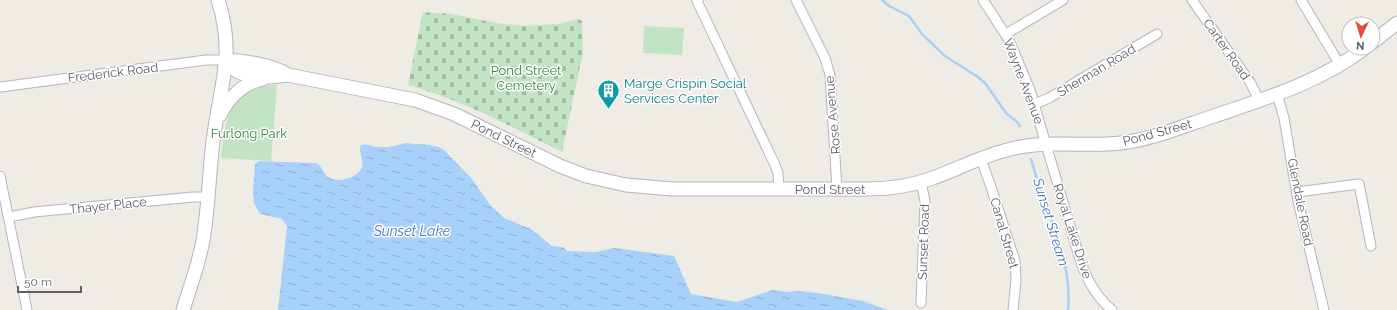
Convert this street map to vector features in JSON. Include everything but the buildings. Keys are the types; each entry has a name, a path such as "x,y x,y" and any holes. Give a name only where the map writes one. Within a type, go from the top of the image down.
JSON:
{"main road":[{"path":"183,310 203,242 215,128 226,60 226,35 218,0"},
{"path":"1381,36 1397,23"},
{"name":"Pond Street","path":"226,60 234,69 243,74 257,77 288,75 391,94 435,106 467,120 560,166 609,182 661,189 878,189 899,187 921,182 981,159 1015,148 1046,144 1110,144 1139,140 1277,94 1314,79 1353,56"},
{"name":"Pond Street","path":"226,60 280,69 288,75"},
{"path":"215,128 224,108 237,92 254,82 270,77"}],"street":[{"path":"698,0 697,1 775,165 778,173 779,189"},
{"name":"Rose Avenue","path":"796,0 825,58 830,75 837,189"},
{"name":"Wayne Avenue","path":"983,0 1006,34 1021,68 1035,104 1046,144"},
{"path":"1006,34 1063,0"},
{"name":"Carter Road","path":"1192,0 1250,82 1259,100"},
{"path":"1301,0 1340,65"},
{"name":"Sherman Road","path":"1035,104 1049,98 1157,34"},
{"name":"Frederick Road","path":"0,87 206,60 226,60"},
{"name":"Glendale Road","path":"1277,94 1286,125 1297,192 1324,310"},
{"name":"Royal Lake Drive","path":"1046,144 1085,274 1095,292 1112,310"},
{"name":"Canal Street","path":"981,159 1015,261 1016,280 1012,310"},
{"path":"0,176 28,310"},
{"name":"Sunset Road","path":"921,182 925,201 922,303"},
{"path":"1297,192 1359,184 1371,246"},
{"name":"Thayer Place","path":"9,217 34,212 194,197 208,197"}],"green space":[{"name":"Pond Street Cemetery","path":"423,12 451,14 496,23 525,26 559,24 578,19 582,21 583,52 562,152 467,106 408,85"},
{"path":"644,26 684,28 682,55 643,53"},
{"name":"Furlong Park","path":"277,85 271,161 221,158 225,131 232,108 239,99 249,92 261,87"}],"water":[{"name":"Sunset Lake","path":"405,143 439,147 445,151 472,179 490,205 504,218 531,229 552,246 563,247 567,251 596,252 614,248 674,256 691,294 737,302 772,290 786,292 797,291 863,301 888,310 278,310 287,226 282,219 260,214 254,203 253,191 255,164 259,161 315,163 319,165 328,177 342,180 352,177 360,171 362,167 360,151 361,145 366,144 376,147 385,147"}],"waterway":[{"name":"Sunset Stream","path":"882,0 889,6 909,16 922,34 945,56 985,83 1006,113 1020,126"},
{"name":"Sunset Stream","path":"1031,159 1062,252 1068,290 1068,310"}],"place":[{"name":"Marge Crispin Social Services Center","path":"608,110"}]}
